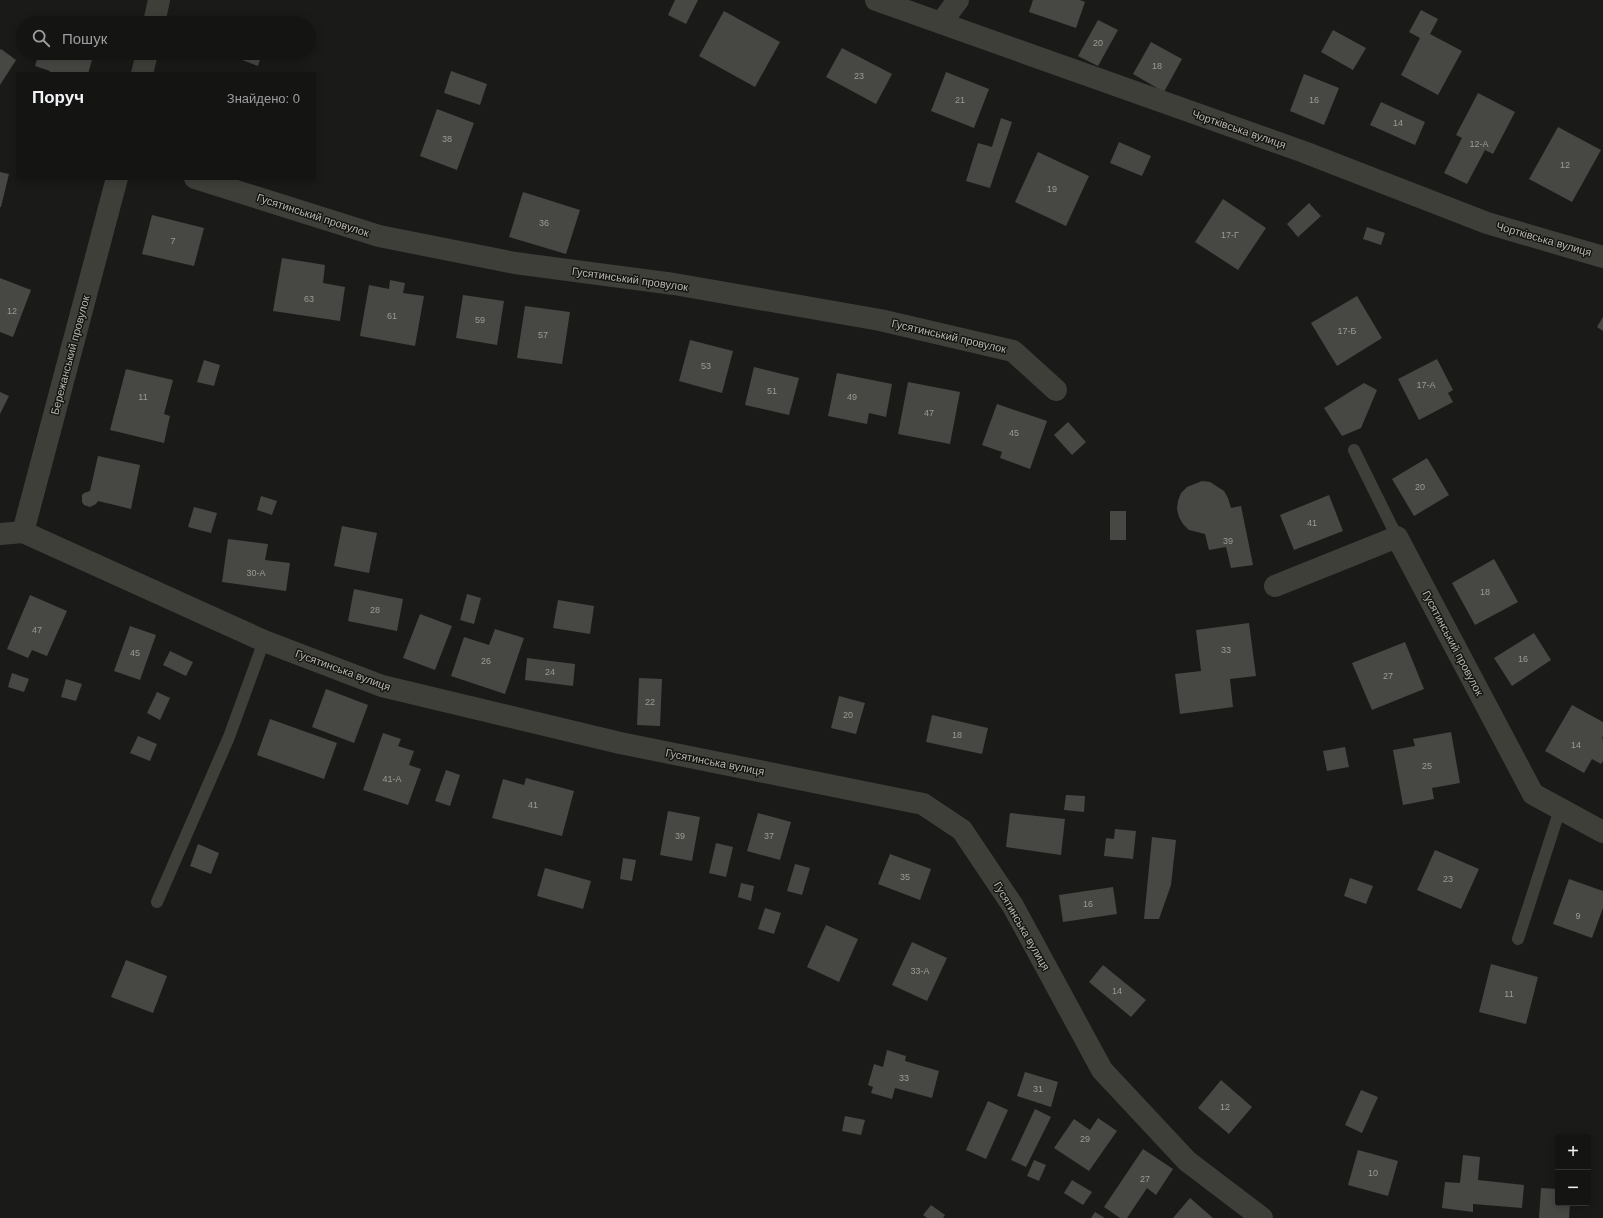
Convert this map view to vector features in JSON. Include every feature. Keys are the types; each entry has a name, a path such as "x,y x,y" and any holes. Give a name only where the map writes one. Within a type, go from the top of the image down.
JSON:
{"street":[{"path":"156,16 159,0"},
{"name":"Чортківська вулиця","path":"876,0 1304,152 1487,223 1603,257"},
{"path":"941,23 958,0"},
{"path":"142,72 145,60"},
{"name":"Бережанський провулок","path":"23,532 116,180"},
{"name":"Гусятинський провулок","path":"201,180 379,236 515,263 674,284 880,320 1013,351 1056,390"},
{"name":"Гусятинська вулиця","path":"0,534 23,532 264,641 382,686 620,743 924,804 962,830 1013,906 1102,1070 1187,1161 1262,1218"},
{"path":"1275,586 1397,537"},
{"name":"Гусятинський провулок","path":"1397,537 1533,794 1603,832"}],"lane":[{"path":"1354,450 1397,537"},
{"path":"157,902 229,737 264,641"},
{"path":"1518,939 1560,809"}],"building":[{"path":"675,0 698,0 686,24 668,15"},
{"path":"1033,0 1080,0 1085,2 1076,28 1029,12"},
{"path":"1421,10 1438,19 1430,34 1462,51 1438,95 1401,75 1420,38 1409,32"},
{"path":"724,11 780,42 755,87 699,56"},
{"path":"1098,20 1118,30 1098,66 1078,56"},
{"path":"1333,30 1366,48 1353,70 1321,52"},
{"path":"1151,42 1182,59 1164,92 1133,74"},
{"path":"842,48 892,74 876,104 826,77"},
{"path":"1,49 16,60 0,85 0,50"},
{"path":"37,60 92,60 89,72 50,72 35,66"},
{"path":"242,60 260,60 258,66"},
{"path":"451,71 487,84 480,105 444,93"},
{"path":"946,72 989,89 974,128 931,111"},
{"path":"1304,74 1339,88 1324,125 1290,111"},
{"path":"1478,93 1515,112 1493,154 1485,150 1467,184 1444,173 1462,138 1456,135"},
{"path":"1381,102 1425,122 1415,145 1370,125"},
{"path":"437,109 474,123 457,170 420,156"},
{"path":"1001,118 1012,122 990,188 966,181 978,143 992,147"},
{"path":"1558,127 1601,150 1572,202 1529,179"},
{"path":"1119,142 1151,156 1142,176 1110,163"},
{"path":"1038,152 1089,176 1066,226 1015,202"},
{"path":"0,172 9,174 1,207 0,207"},
{"path":"523,192 580,210 566,254 509,237"},
{"path":"1223,199 1266,228 1238,270 1195,242"},
{"path":"1309,203 1321,216 1298,237 1287,224"},
{"path":"152,215 204,228 194,266 142,254"},
{"path":"1367,227 1385,233 1381,245 1363,239"},
{"path":"282,258 325,265 323,283 345,287 340,321 273,311"},
{"path":"0,278 31,290 13,337 0,332"},
{"path":"390,280 405,283 403,293 424,296 415,346 360,336 369,285 389,289"},
{"path":"463,295 504,301 497,345 456,338"},
{"path":"1357,296 1382,338 1337,366 1311,323"},
{"path":"525,306 570,312 562,364 517,358"},
{"path":"1603,317 1603,331 1597,327"},
{"path":"690,340 733,351 722,393 679,381"},
{"path":"1437,359 1453,390 1448,393 1453,402 1419,420 1398,379"},
{"path":"204,360 220,365 214,386 197,382"},
{"path":"754,367 799,378 789,415 745,405"},
{"path":"126,369 173,380 164,414 170,416 164,443 110,430"},
{"path":"837,373 892,384 886,417 869,413 867,424 828,416"},
{"path":"908,382 960,392 950,444 898,434"},
{"path":"1364,383 1377,390 1361,428 1342,436 1324,408"},
{"path":"0,392 9,396 0,414"},
{"path":"997,404 1047,421 1030,469 1000,458 1002,452 982,445"},
{"path":"1068,422 1086,442 1072,455 1054,435"},
{"path":"98,456 140,465 131,509 98,501 90,507 84,505 82,502 82,495 90,491"},
{"path":"1427,458 1449,495 1414,516 1392,479"},
{"path":"1202,481 1210,482 1224,491 1231,508 1241,506 1253,565 1231,568 1226,547 1209,550 1205,534 1189,530 1183,524 1177,509 1181,493 1187,487"},
{"path":"1329,495 1343,531 1294,550 1280,515"},
{"path":"261,496 277,501 272,515 257,510"},
{"path":"194,507 217,513 211,533 188,527"},
{"path":"1110,511 1126,511 1126,540 1110,540"},
{"path":"342,526 377,533 369,573 334,566"},
{"path":"228,539 268,544 265,560 290,563 286,591 222,582"},
{"path":"1494,559 1518,602 1475,625 1452,583"},
{"path":"354,589 403,599 397,631 348,621"},
{"path":"467,594 481,598 474,624 460,620"},
{"path":"30,595 67,611 47,656 32,650 28,658 7,649"},
{"path":"558,600 594,606 590,634 553,628"},
{"path":"420,614 452,626 435,670 403,658"},
{"path":"1249,623 1256,676 1230,679 1233,707 1180,714 1175,674 1201,671 1196,630"},
{"path":"130,626 156,635 140,680 114,671"},
{"path":"495,629 524,638 505,694 451,676 464,637 489,645"},
{"path":"1534,633 1551,660 1512,686 1494,658"},
{"path":"1405,642 1424,689 1372,710 1352,663"},
{"path":"170,651 193,662 186,676 163,665"},
{"path":"527,658 575,664 573,686 525,680"},
{"path":"12,673 29,679 24,692 8,687"},
{"path":"639,678 662,679 660,726 637,725"},
{"path":"66,679 82,684 76,701 61,697"},
{"path":"326,689 368,705 354,743 312,727"},
{"path":"157,692 170,698 160,720 147,713"},
{"path":"839,696 865,703 856,734 831,728"},
{"path":"1572,705 1603,722 1603,761 1601,764 1592,759 1584,773 1545,751"},
{"path":"932,715 988,728 982,754 926,742"},
{"path":"270,719 337,743 324,779 257,755"},
{"path":"1451,732 1460,783 1432,788 1434,799 1403,805 1393,750 1415,746 1413,739"},
{"path":"383,733 401,739 398,746 414,751 409,765 421,769 408,805 363,790"},
{"path":"138,736 157,744 150,761 130,753"},
{"path":"1345,747 1349,767 1327,771 1323,751"},
{"path":"446,770 460,775 450,806 435,801"},
{"path":"526,778 574,791 562,836 492,818 503,779 524,785"},
{"path":"1066,795 1085,796 1084,812 1064,810"},
{"path":"668,811 700,817 692,861 660,855"},
{"path":"758,813 791,822 780,860 747,851"},
{"path":"1010,813 1065,819 1061,855 1006,847"},
{"path":"1115,829 1136,831 1133,859 1104,856 1106,838 1114,839"},
{"path":"1152,837 1176,840 1171,885 1159,919 1144,919"},
{"path":"716,843 733,847 726,877 709,873"},
{"path":"198,844 219,853 211,874 190,866"},
{"path":"1435,850 1479,869 1461,909 1417,890"},
{"path":"890,854 931,869 920,900 878,884"},
{"path":"623,858 636,860 632,881 620,879"},
{"path":"795,864 810,868 802,895 787,891"},
{"path":"545,868 591,881 583,909 537,896"},
{"path":"1350,878 1373,886 1366,904 1344,896"},
{"path":"1569,879 1603,891 1603,908 1592,938 1553,924"},
{"path":"741,883 754,886 751,901 738,897"},
{"path":"1113,887 1117,914 1063,922 1059,895"},
{"path":"765,908 781,913 774,934 758,929"},
{"path":"826,925 858,939 839,982 807,967"},
{"path":"912,942 947,958 927,1001 892,985"},
{"path":"126,960 167,976 153,1013 111,997"},
{"path":"1491,964 1538,977 1526,1024 1479,1012"},
{"path":"1103,965 1146,1000 1131,1017 1089,982"},
{"path":"887,1050 906,1056 905,1061 939,1071 932,1098 895,1088 892,1099 871,1093 873,1087 868,1085 874,1064 883,1067"},
{"path":"1025,1072 1058,1082 1051,1107 1017,1096"},
{"path":"1221,1080 1252,1107 1229,1134 1198,1108"},
{"path":"1361,1090 1378,1097 1362,1133 1345,1125"},
{"path":"988,1101 1008,1110 986,1159 966,1150"},
{"path":"1035,1109 1051,1117 1026,1167 1011,1160"},
{"path":"845,1116 865,1120 861,1135 842,1131"},
{"path":"1098,1118 1117,1131 1089,1171 1054,1148 1074,1119 1090,1130"},
{"path":"1143,1149 1173,1169 1156,1195 1147,1188 1127,1218 1120,1218 1104,1207"},
{"path":"1358,1150 1398,1161 1388,1196 1348,1185"},
{"path":"1463,1155 1480,1157 1478,1180 1524,1185 1522,1208 1473,1204 1473,1212 1442,1208 1445,1182 1460,1183"},
{"path":"1034,1160 1046,1165 1039,1181 1027,1176"},
{"path":"1072,1180 1092,1192 1083,1205 1064,1193"},
{"path":"1541,1188 1555,1189 1555,1206 1570,1206 1569,1218 1539,1218"},
{"path":"1190,1198 1213,1218 1173,1218"},
{"path":"931,1205 945,1215 943,1218 927,1218 923,1215"},
{"path":"1095,1212 1105,1218 1091,1218"}]}
